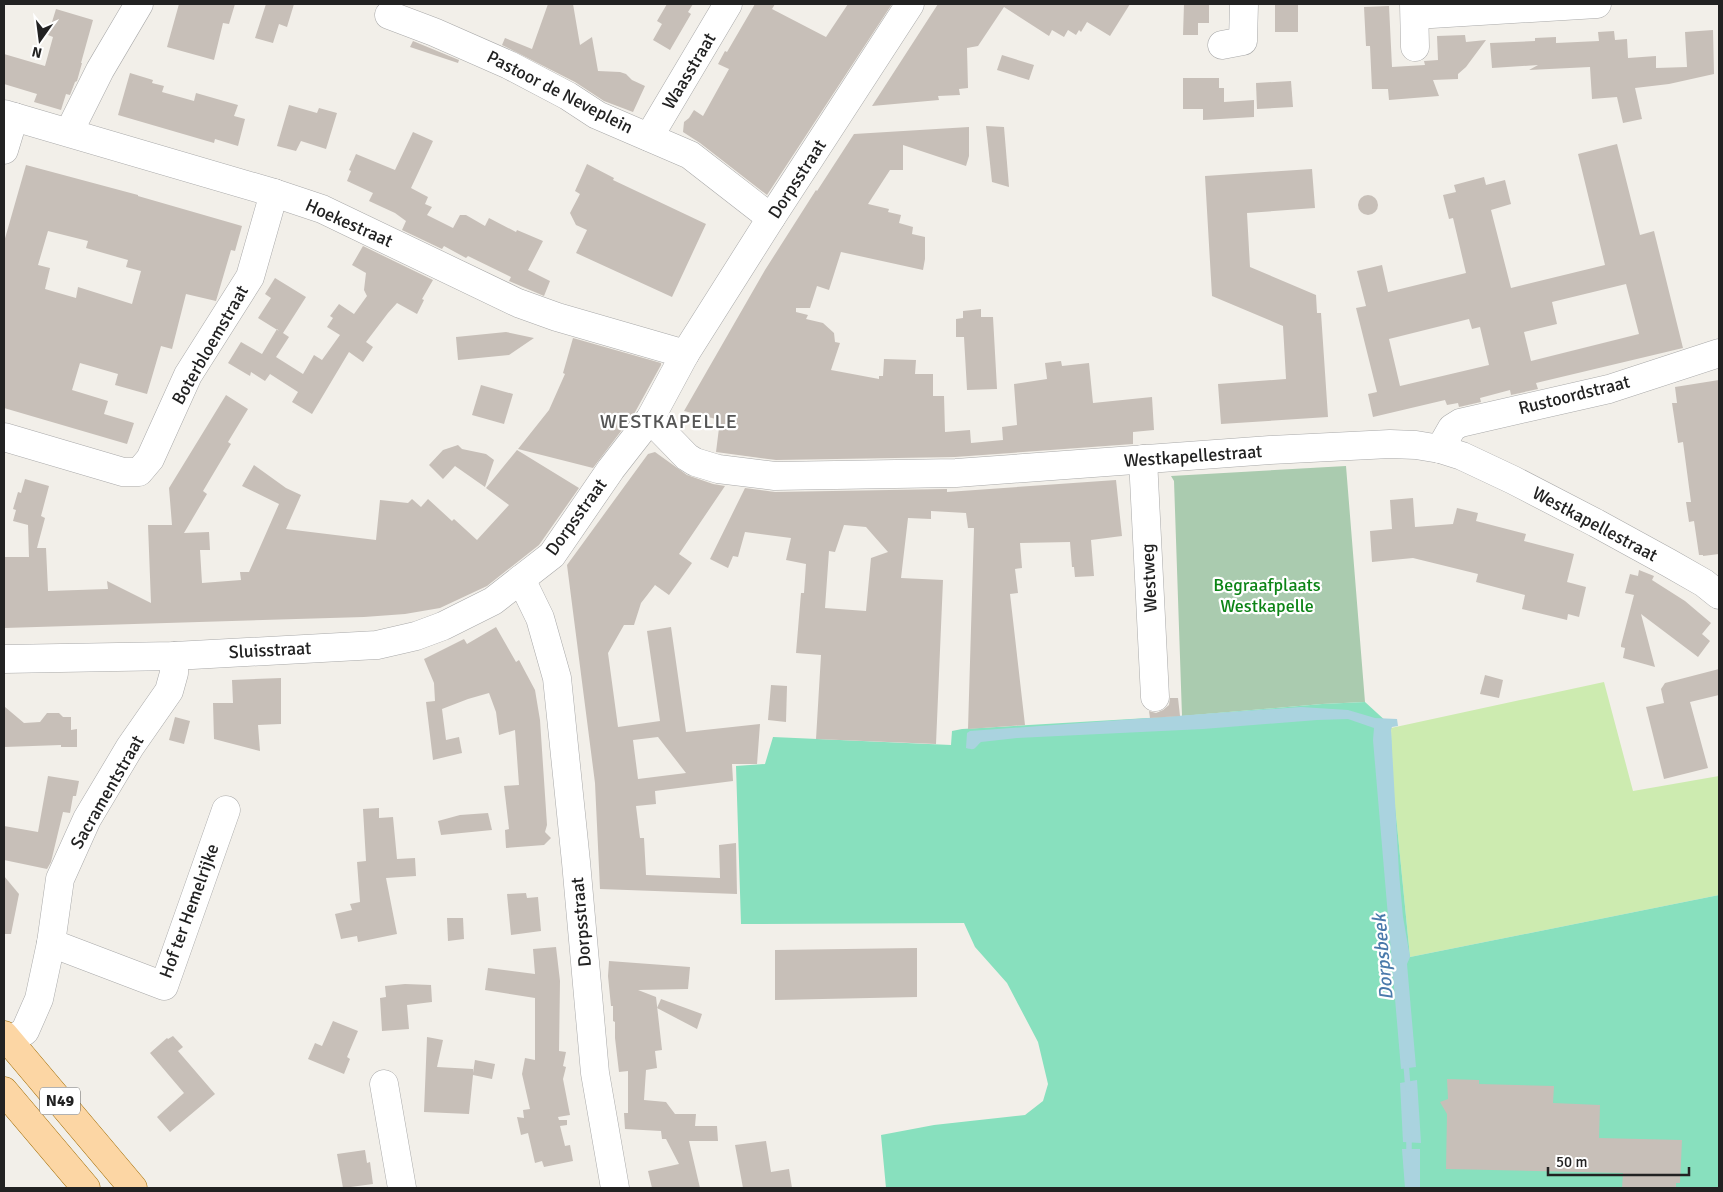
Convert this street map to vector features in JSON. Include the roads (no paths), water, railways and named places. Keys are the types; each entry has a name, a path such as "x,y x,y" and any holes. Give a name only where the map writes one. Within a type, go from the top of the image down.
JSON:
{"main road":[{"name":"N49","path":"7,1038 134,1188"},
{"name":"N49","path":"4,1091 86,1188"}],"street":[{"path":"70,132 100,70 139,4"},
{"name":"Waasstraat","path":"649,138 728,4"},
{"name":"Dorpsstraat","path":"616,1188 595,1073 557,678 540,618 521,579 552,555 611,469 650,419 685,354 910,4"},
{"path":"1222,45 1243,41 1244,4"},
{"path":"1415,47 1414,9 1580,4"},
{"name":"Pastoor de Neveplein","path":"389,15 509,64 568,96 597,116 690,155 771,218"},
{"path":"4,150 9,115"},
{"name":"Hoekestraat","path":"9,115 274,193 322,209 518,303 557,317 685,354"},
{"name":"Boterbloemstraat","path":"4,437 124,472 139,472 150,459 188,375 250,277 274,193"},
{"name":"Rustoordstraat","path":"1440,449 1452,428 1460,423 1609,389 1719,353"},
{"name":"Westkapellestraat","path":"650,419 687,457 695,462 718,469 775,476 956,473 1270,450 1390,444 1416,445 1440,449 1462,456 1669,563 1704,583 1719,595"},
{"name":"Westweg","path":"1143,459 1155,697"},
{"name":"Sluisstraat","path":"4,660 174,656 377,644 406,638 443,626 493,601 521,579"},
{"name":"Sacramentstraat","path":"7,1038 25,1031 39,1000 51,944 60,880 87,819 130,747 169,691 174,672 174,656"},
{"name":"Hof ter Hemelrijke","path":"51,944 164,986 226,810"},
{"path":"384,1084 402,1188"}],"water":[{"path":"1301,707 1348,710 1375,718 1397,719 1398,726 1392,727 1391,730 1399,873 1403,917 1410,957 1407,964 1416,1067 1401,1069 1373,740 1374,728 1348,719 1317,720 1203,729 1017,738 981,742 973,749 966,748 967,733 970,731"},
{"path":"1417,1080 1421,1143 1403,1142 1400,1083"},
{"path":"1402,1149 1420,1149 1420,1188 1405,1188"}],"waterway":[{"name":"Dorpsbeek","path":"1406,1063 1408,1089"},
{"name":"Dorpsbeek","path":"1409,1135 1409,1156"}],"district":[{"name":"WESTKAPELLE","path":"669,421"}],"park label":[{"name":"Begraafplaats Westkapelle","path":"1267,595"}]}
